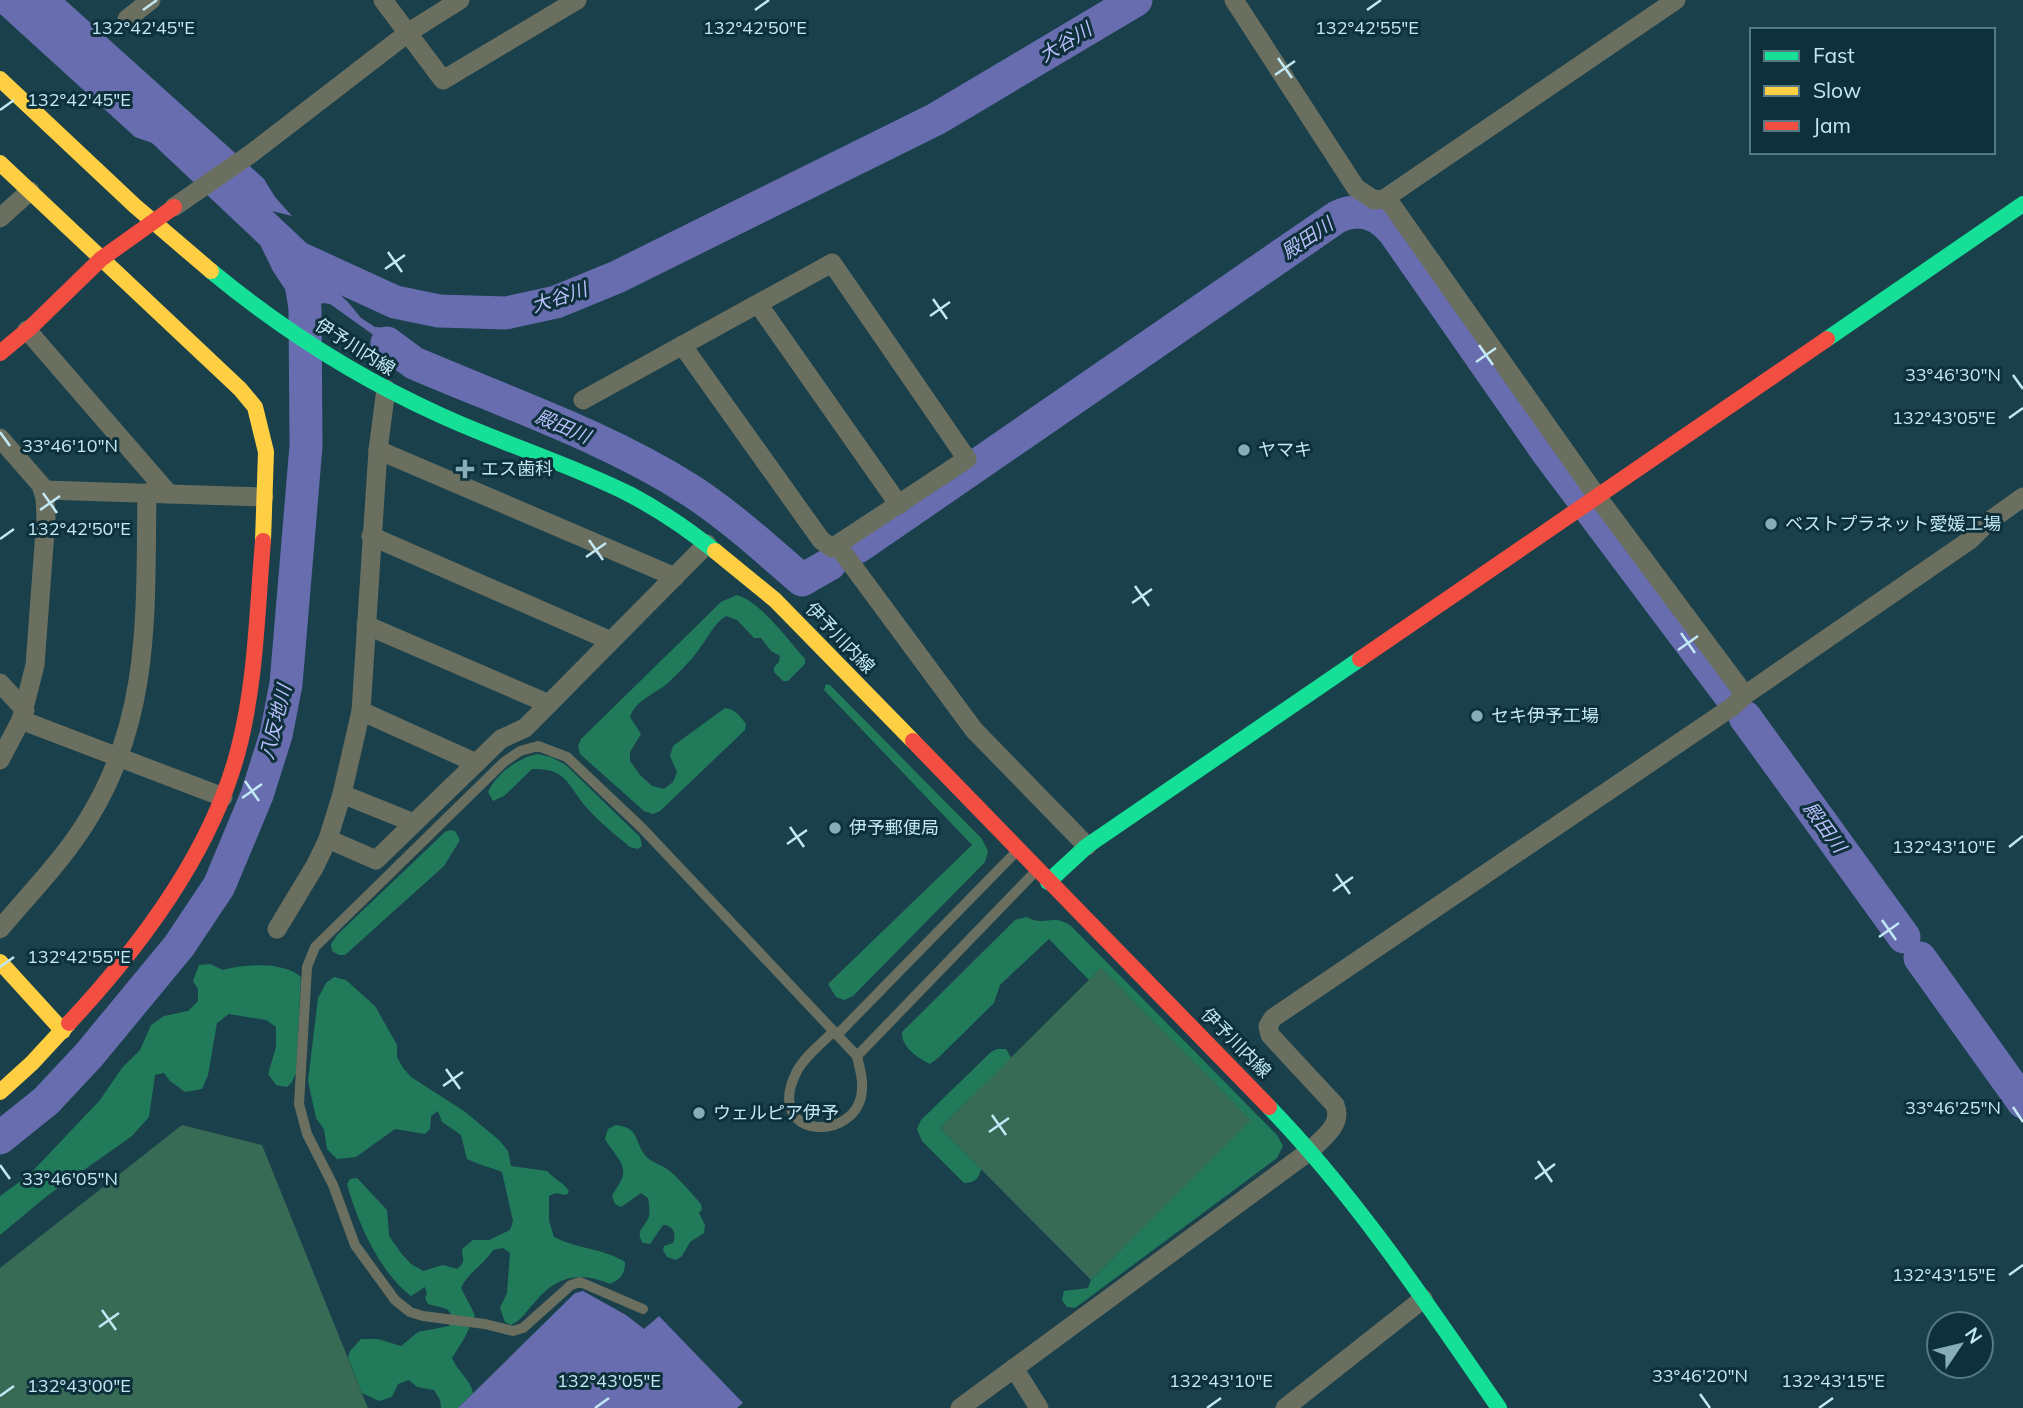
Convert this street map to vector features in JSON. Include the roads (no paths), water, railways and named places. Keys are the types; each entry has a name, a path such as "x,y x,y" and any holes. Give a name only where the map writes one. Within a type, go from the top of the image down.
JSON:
{"street":[{"path":"127,19 150,0"},
{"path":"383,0 443,80 577,0"},
{"path":"0,353 101,259 252,153 409,32 460,0"},
{"path":"1234,0 1356,188 1374,200 1384,199 1675,0"},
{"name":"伊予川内線","path":"0,79 152,221 254,304 332,358 457,423 611,485 649,505 743,572 798,622 1311,1150 1384,1243 1499,1408"},
{"path":"0,163 240,389 255,407 266,452 252,678 238,752 223,797 196,856 178,887 95,995 63,1031 0,1092"},
{"path":"0,218 30,191"},
{"path":"1384,199 1391,204 1596,495 1745,695"},
{"path":"1043,876 2023,204"},
{"path":"583,400 682,345 832,263 967,459 832,548 821,540 682,345"},
{"path":"758,304 899,505"},
{"path":"27,330 169,494"},
{"path":"276,929 315,866 328,838 342,794 361,711 378,450 386,388"},
{"path":"378,450 675,577"},
{"path":"0,760 23,715 35,665 46,518 44,490 4,451"},
{"path":"44,490 264,497"},
{"path":"0,929 90,817 120,756 134,713 139,679 144,622 146,493"},
{"path":"960,1408 1311,1150 1332,1128 1338,1114 1327,1096 1270,1035 1268,1026 1273,1018 1732,707 1745,695 1970,540 1988,522 2023,497"},
{"path":"372,536 611,641"},
{"path":"328,838 376,859 501,739 525,728 707,544"},
{"path":"838,546 974,730 1087,846"},
{"path":"366,625 549,704"},
{"path":"0,682 23,715 223,797"},
{"path":"361,711 477,763"},
{"path":"342,794 414,823"},
{"path":"0,962 63,1031"},
{"path":"1285,1408 1423,1298"},
{"path":"1014,1367 1039,1408"}],"lane":[{"path":"643,1309 580,1282 571,1285 523,1328 513,1331 485,1324 424,1316 410,1312 395,1300 355,1245 333,1185 302,1121 299,1104 307,967 315,947 504,762 520,751 538,746 567,757 642,828 835,1033 857,1056 863,1088 857,1108 849,1116 830,1126 812,1128 804,1125 790,1107 789,1096 795,1073 802,1063 835,1033 1017,850"},
{"path":"857,1056 1043,876"}],"water":[{"path":"0,0 65,0 264,179 292,216 272,211 315,272 348,302 361,318 375,327 387,328 396,333 390,339 428,363 424,371 330,304 317,306 313,313 314,322 300,312 273,271 248,220 224,182 201,154 186,143 165,141 155,144 135,137 0,14"},
{"path":"583,1291 626,1315 644,1329 659,1316 743,1403 737,1408 458,1408 575,1293"}],"waterway":[{"name":"大谷川","path":"141,110 297,257 395,302 439,311 506,313 556,302 617,277 936,119 1136,0"},
{"name":"殿田川","path":"858,547 1337,217 1353,212 1368,213 1382,220 1394,232 1548,453 1729,694"},
{"name":"八反地川","path":"0,1138 46,1101 89,1055 179,946 219,886 257,795 276,735 286,684 306,446 305,308 299,271"},
{"name":"殿田川","path":"387,343 414,363 555,421 658,471 719,511 802,580 830,564"},
{"name":"殿田川","path":"1745,717 1904,937"},
{"name":"殿田川","path":"1920,958 2023,1102"}],"place":[{"name":"ヤマキ","path":"1244,450"},
{"name":"エス歯科","path":"465,469"},
{"name":"ベストプラネット愛媛工場","path":"1771,524"},
{"name":"セキ伊予工場","path":"1477,716"},
{"name":"伊予郵便局","path":"835,828"},
{"name":"ウェルピア伊予","path":"699,1113"}]}
